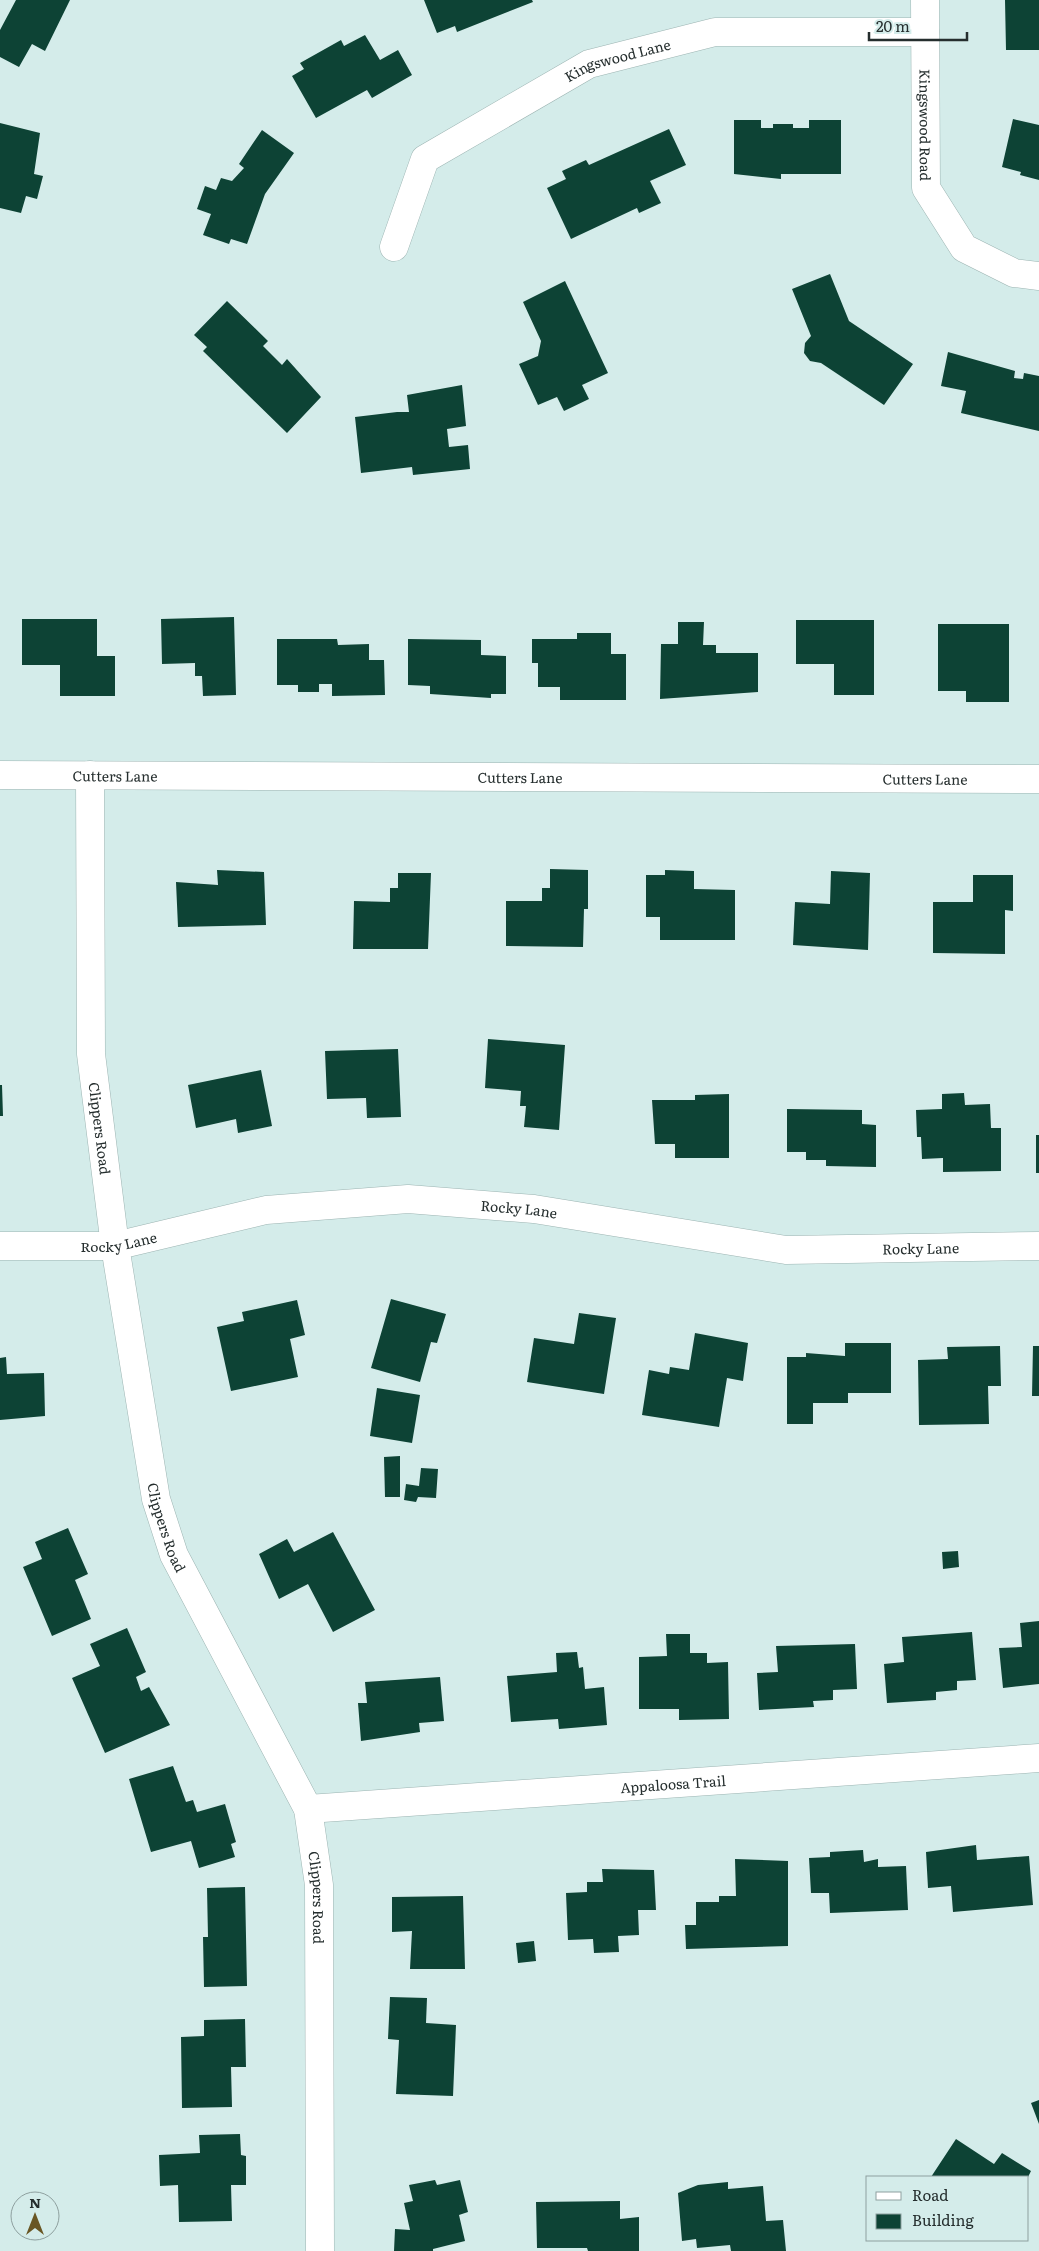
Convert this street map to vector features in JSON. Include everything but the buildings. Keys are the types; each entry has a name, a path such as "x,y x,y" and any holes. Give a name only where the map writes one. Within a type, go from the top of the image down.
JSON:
{"street":[{"name":"Kingswood Road","path":"925,0 926,188 964,248 1014,272 1039,276"},
{"name":"Kingswood Lane","path":"394,247 425,159 589,64 715,32 925,32"},
{"name":"Cutters Lane","path":"0,775 1039,779"},
{"name":"Clippers Road","path":"90,775 91,1054 115,1246 156,1499 174,1554 308,1809 319,1885 320,2251"},
{"name":"Rocky Lane","path":"0,1246 115,1246 266,1210 408,1199 534,1208 786,1250 1039,1246"},
{"name":"Appaloosa Trail","path":"308,1809 1039,1758"}]}
